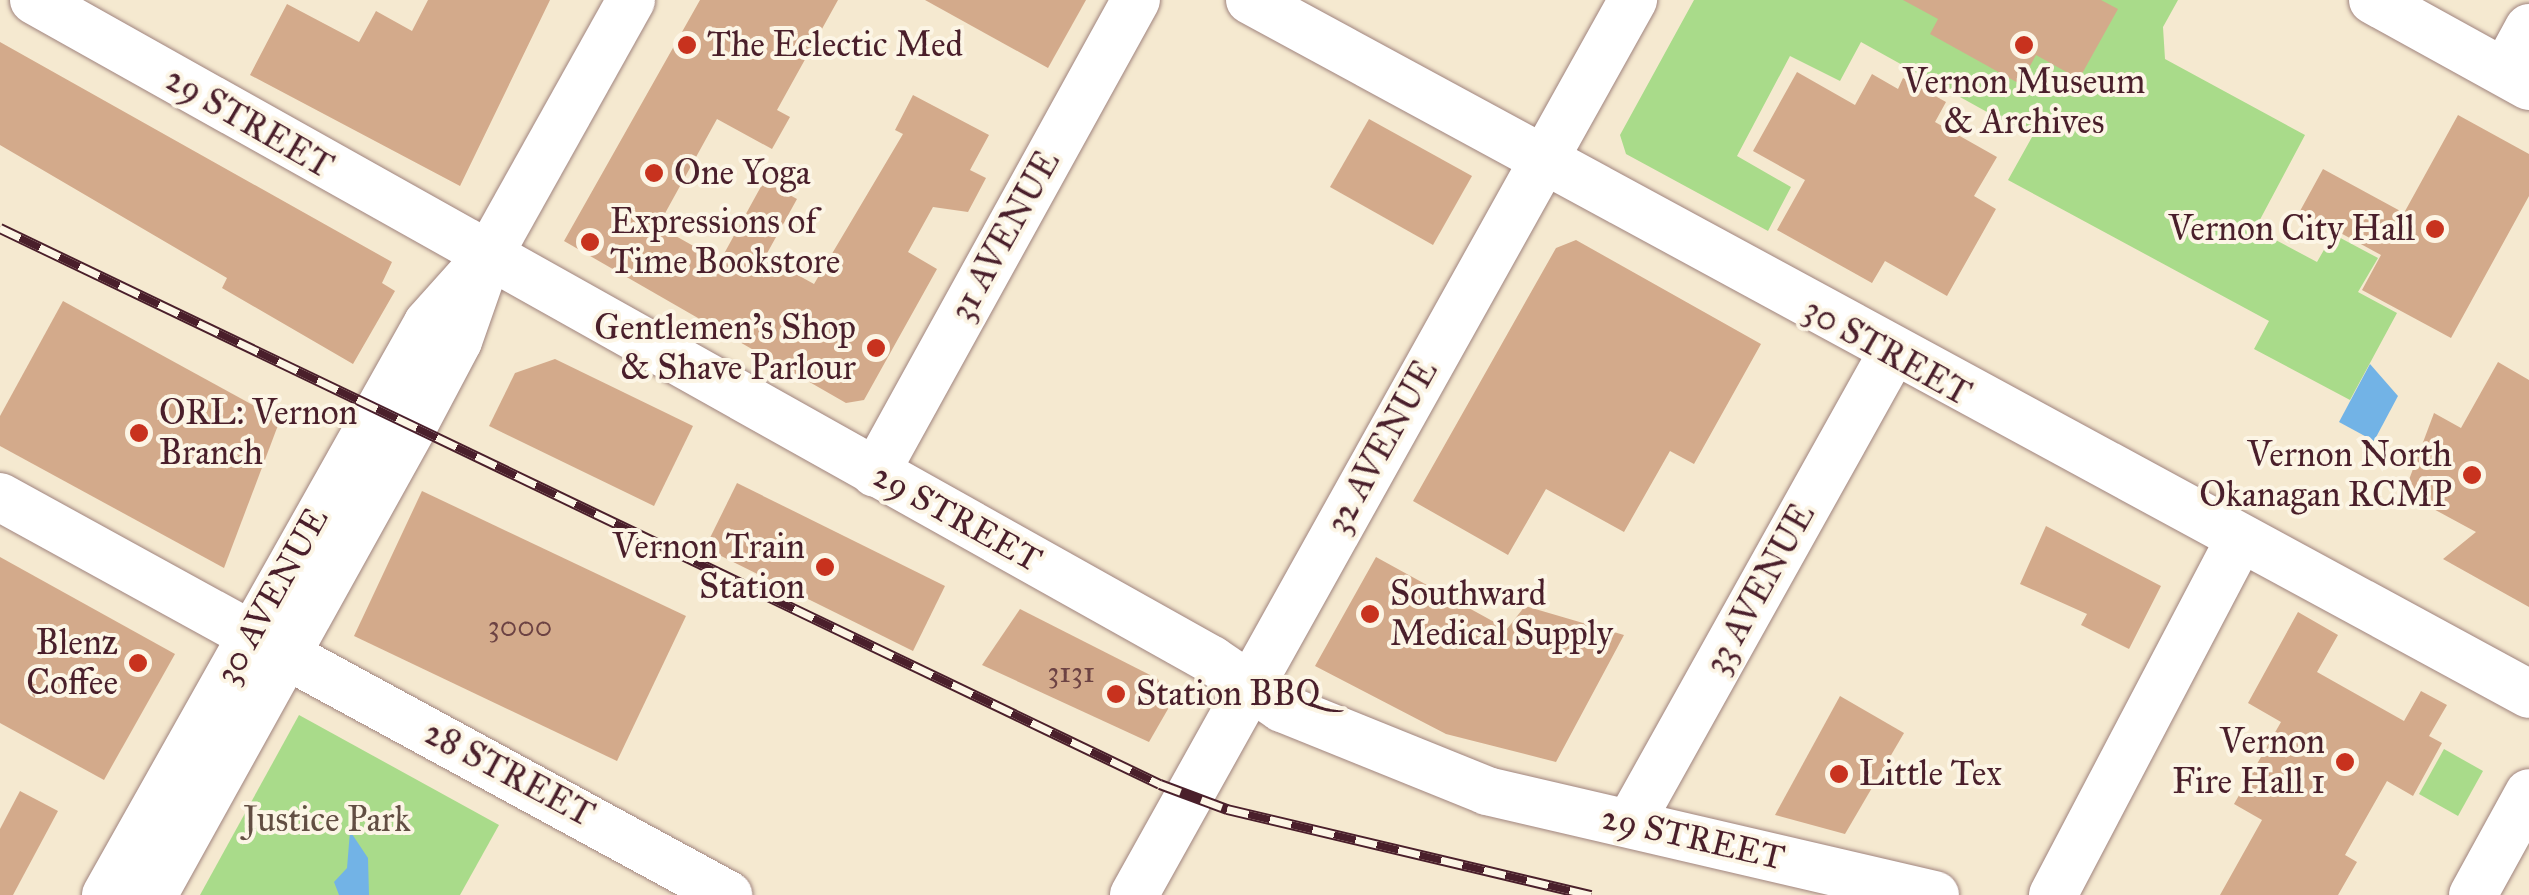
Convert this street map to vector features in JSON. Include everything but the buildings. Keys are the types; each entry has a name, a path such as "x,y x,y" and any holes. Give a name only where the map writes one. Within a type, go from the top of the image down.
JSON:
{"street":[{"name":"29 STREET","path":"34,0 106,17 390,205 875,472 1318,725 1486,791 1935,895"},
{"name":"30 AVENUE","path":"106,895 458,341 486,258 631,0"},
{"name":"31 AVENUE","path":"875,472 1136,0"},
{"name":"30 STREET","path":"1250,0 1892,355 2529,694"},
{"name":"32 AVENUE","path":"1134,895 1632,0"},
{"path":"2373,0 2517,79 2529,28"},
{"path":"390,205 438,258 441,290 428,323"},
{"name":"30 AVENUE","path":"153,895 268,645 428,323 486,258"},
{"name":"33 AVENUE","path":"1630,823 1892,355"},
{"name":"28 STREET","path":"0,497 728,895"},
{"path":"2054,895 2239,540"},
{"path":"2472,895 2529,793"}],"green space":[{"path":"1694,0 2178,0 2163,27 2165,59 2305,135 2255,229 2317,262 2333,234 2378,258 2358,292 2397,313 2350,400 2254,349 2269,321 2008,180 2032,137 1861,42 1840,81 1790,56 1737,156 1791,187 1768,231 1626,154 1620,135"},
{"name":"Justice Park","path":"299,715 499,825 460,895 200,895"},
{"path":"2444,749 2483,771 2458,816 2419,794"}],"water":[{"path":"2370,364 2398,396 2374,441 2339,422"},
{"path":"350,831 368,858 369,895 339,895 334,882 347,868"}],"railway":[{"path":"0,228 1160,784 1227,809 1591,895"}],"place":[{"name":"The Eclectic Med","path":"687,45"},
{"name":"Vernon Museum & Archives","path":"2024,45"},
{"name":"One Yoga","path":"654,173"},
{"name":"Vernon City Hall","path":"2435,229"},
{"name":"Expressions of Time Bookstore","path":"590,242"},
{"name":"Gentlemen's Shop & Shave Parlour","path":"876,348"},
{"name":"ORL: Vernon Branch","path":"139,433"},
{"name":"Vernon North Okanagan RCMP","path":"2472,475"},
{"name":"Vernon Train Station","path":"825,567"},
{"name":"Southward Medical Supply","path":"1370,614"},
{"name":"Blenz Coffee","path":"138,663"},
{"name":"Station BBQ","path":"1116,694"},
{"name":"Vernon Fire Hall 1","path":"2345,762"},
{"name":"Little Tex","path":"1839,774"}]}
